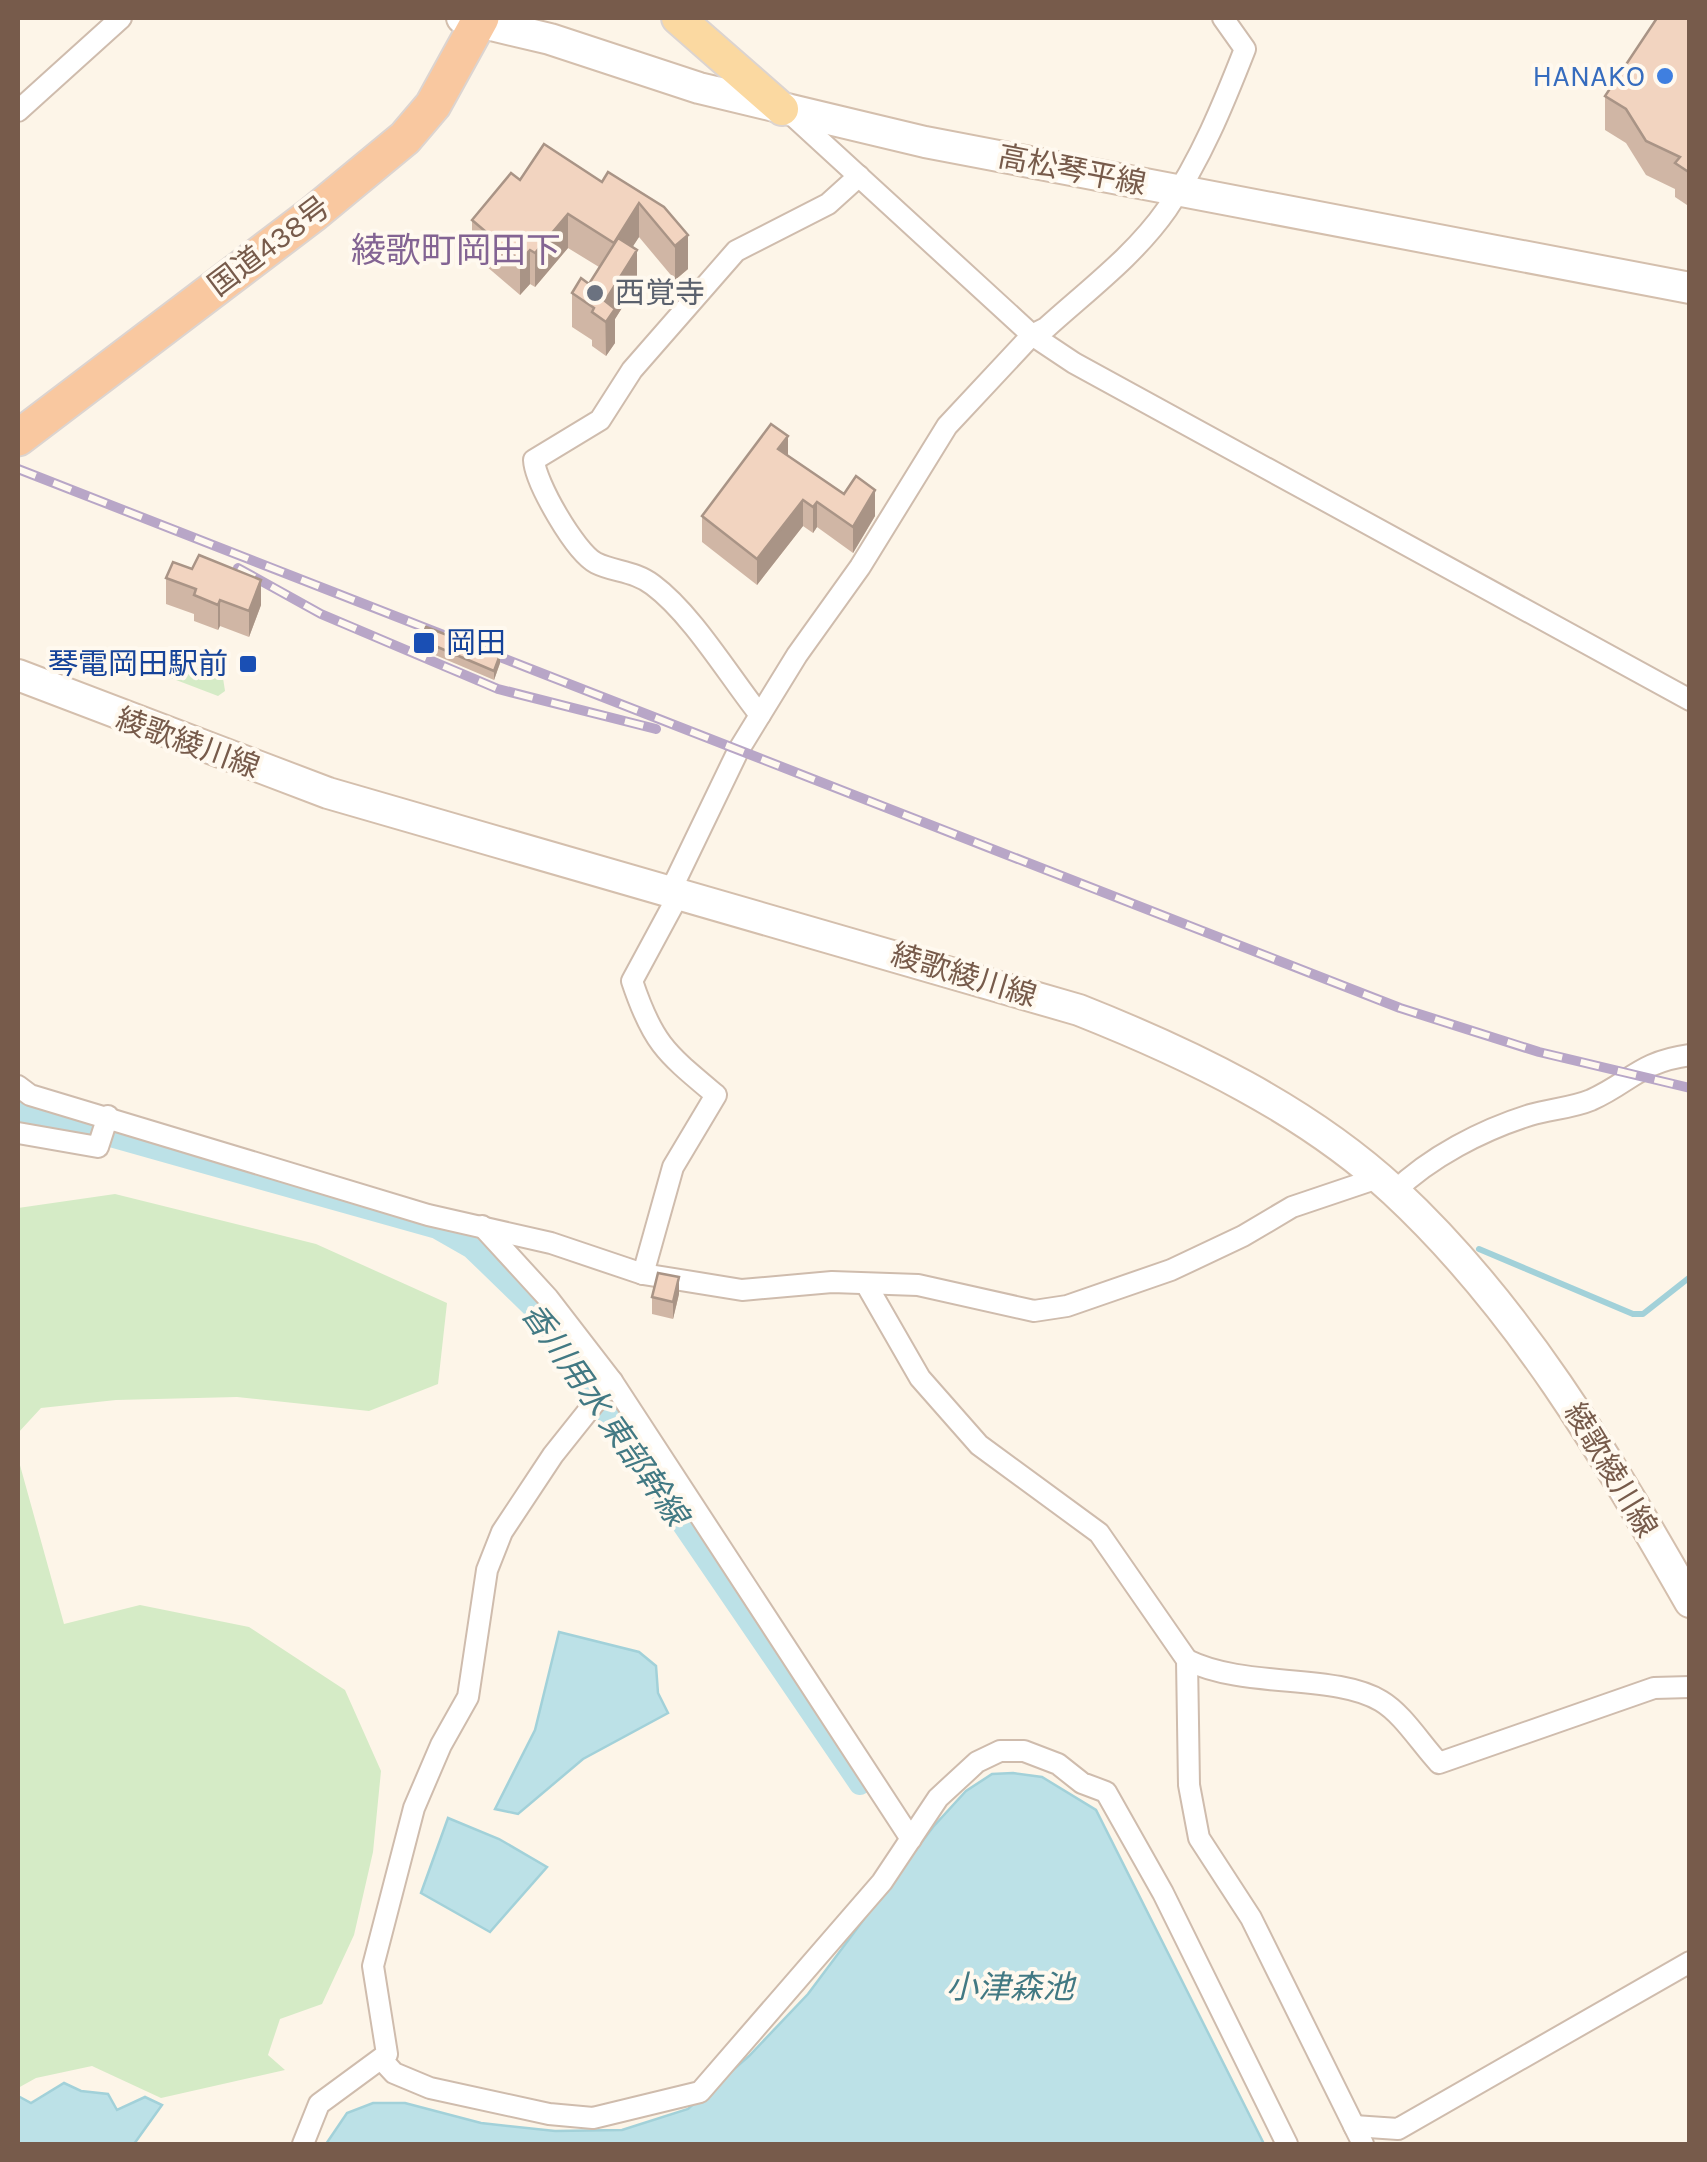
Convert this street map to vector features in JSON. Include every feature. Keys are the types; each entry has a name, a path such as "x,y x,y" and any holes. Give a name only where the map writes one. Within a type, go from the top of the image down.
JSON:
{"highway":[{"name":"国道438号","path":"18,438 313,214 406,138 433,104 474,19"}],"main road":[{"path":"678,18 782,108"},
{"name":"高松琴平線","path":"474,19 782,108 924,142 1690,288"},
{"name":"綾歌綾川線","path":"18,676 328,793 994,983 1164,1043 1241,1084 1386,1185 1529,1341 1620,1480 1690,1602"}],"street":[{"path":"18,111 121,18"},
{"path":"643,1274 672,1167 716,1095 648,1030 632,980 675,893 706,811 760,715 948,426 1032,334 1046,328 1130,254 1177,191 1214,128 1245,50 1223,18"},
{"path":"782,108 808,126 1032,334 1127,394 1690,700"},
{"path":"760,715 653,585 624,570 594,562 581,550 534,477 534,460 600,420 632,370 736,251 828,204 859,176"},
{"path":"18,1086 105,1128 428,1214 551,1242 643,1274 742,1290 918,1285 1034,1311 1068,1306 1170,1270 1292,1207 1386,1185 1527,1116 1592,1100 1638,1070 1690,1055"},
{"path":"18,1133 98,1146 105,1128"},
{"path":"482,1226 548,1298 612,1381 911,1839"},
{"path":"866,1284 920,1378 979,1444 1098,1533 1186,1660 1213,1674 1359,1691 1384,1702 1439,1762 1654,1688 1690,1687"},
{"path":"303,2144 319,2104 382,2060 389,2046 373,1966 414,1808 441,1745 468,1697 487,1570 502,1532 552,1454 612,1381"},
{"path":"1186,1660 1189,1785 1198,1838 1250,1918 1359,2136 1398,2129 1690,1962"},
{"path":"382,2060 394,2073 430,2088 563,2115 593,2118 700,2092 882,1882 938,1798 978,1762 1000,1751 1024,1751 1058,1764 1082,1783 1106,1792 1163,1893 1193,1962 1288,2144"}],"green space":[{"path":"148,649 223,678 225,691 218,696 142,667 137,654"},
{"path":"115,1194 316,1244 447,1303 438,1384 369,1411 237,1397 116,1400 41,1408 18,1433 18,1208"},
{"path":"18,1458 64,1624 140,1605 249,1627 345,1690 381,1771 373,1852 354,1935 322,2004 280,2019 268,2055 285,2070 161,2098 92,2066 36,2078 18,2088"}],"water":[{"path":"559,1632 639,1652 656,1666 658,1693 668,1713 583,1759 518,1814 495,1809 535,1730"},
{"name":"小津森池","path":"992,1774 1042,1777 1096,1810 1264,2144 326,2144 347,2113 373,2103 405,2103 481,2123 555,2131 622,2130 688,2109 749,2056 808,1994 933,1827 966,1791"},
{"path":"448,1818 499,1839 547,1867 490,1932 421,1893"},
{"path":"64,2083 81,2091 108,2094 117,2110 145,2097 162,2105 134,2144 18,2144 18,2096 31,2103"}],"building":[{"name":"HANAKO","path":"1657,18 1690,18 1690,173 1675,163 1680,157 1646,141 1626,109 1605,96"},
{"path":"544,144 602,182 608,172 664,207 688,235 675,246 639,203 614,243 568,214 535,253 530,250 520,261 472,220 511,173 520,180"},
{"path":"618,238 637,250 605,301 615,309 606,322 572,293 581,278 589,284"},
{"path":"771,424 788,436 778,449 844,494 856,476 875,490 853,527 817,502 813,507 803,500 757,559 702,516"},
{"path":"199,555 261,580 249,611 220,600 218,605 194,595 196,589 166,578 173,562 192,569"},
{"path":"426,627 500,655 494,671 421,640"},
{"path":"658,1273 679,1277 673,1302 652,1297"}],"waterway":[{"name":"香川用水 東部幹線","path":"18,1110 437,1228 472,1248 538,1312 860,1784"},
{"path":"1479,1249 1633,1314 1643,1314 1690,1277"}],"railway":[{"path":"18,469 1400,1008 1539,1052 1690,1088"},
{"path":"238,568 321,614 498,689 656,729"}],"place":[{"name":"HANAKO","path":"1665,76"},
{"name":"西覚寺","path":"595,293"},
{"name":"岡田","path":"424,643"},
{"name":"琴電岡田駅前","path":"248,664"}],"district":[{"name":"綾歌町岡田下","path":"456,250"}]}
